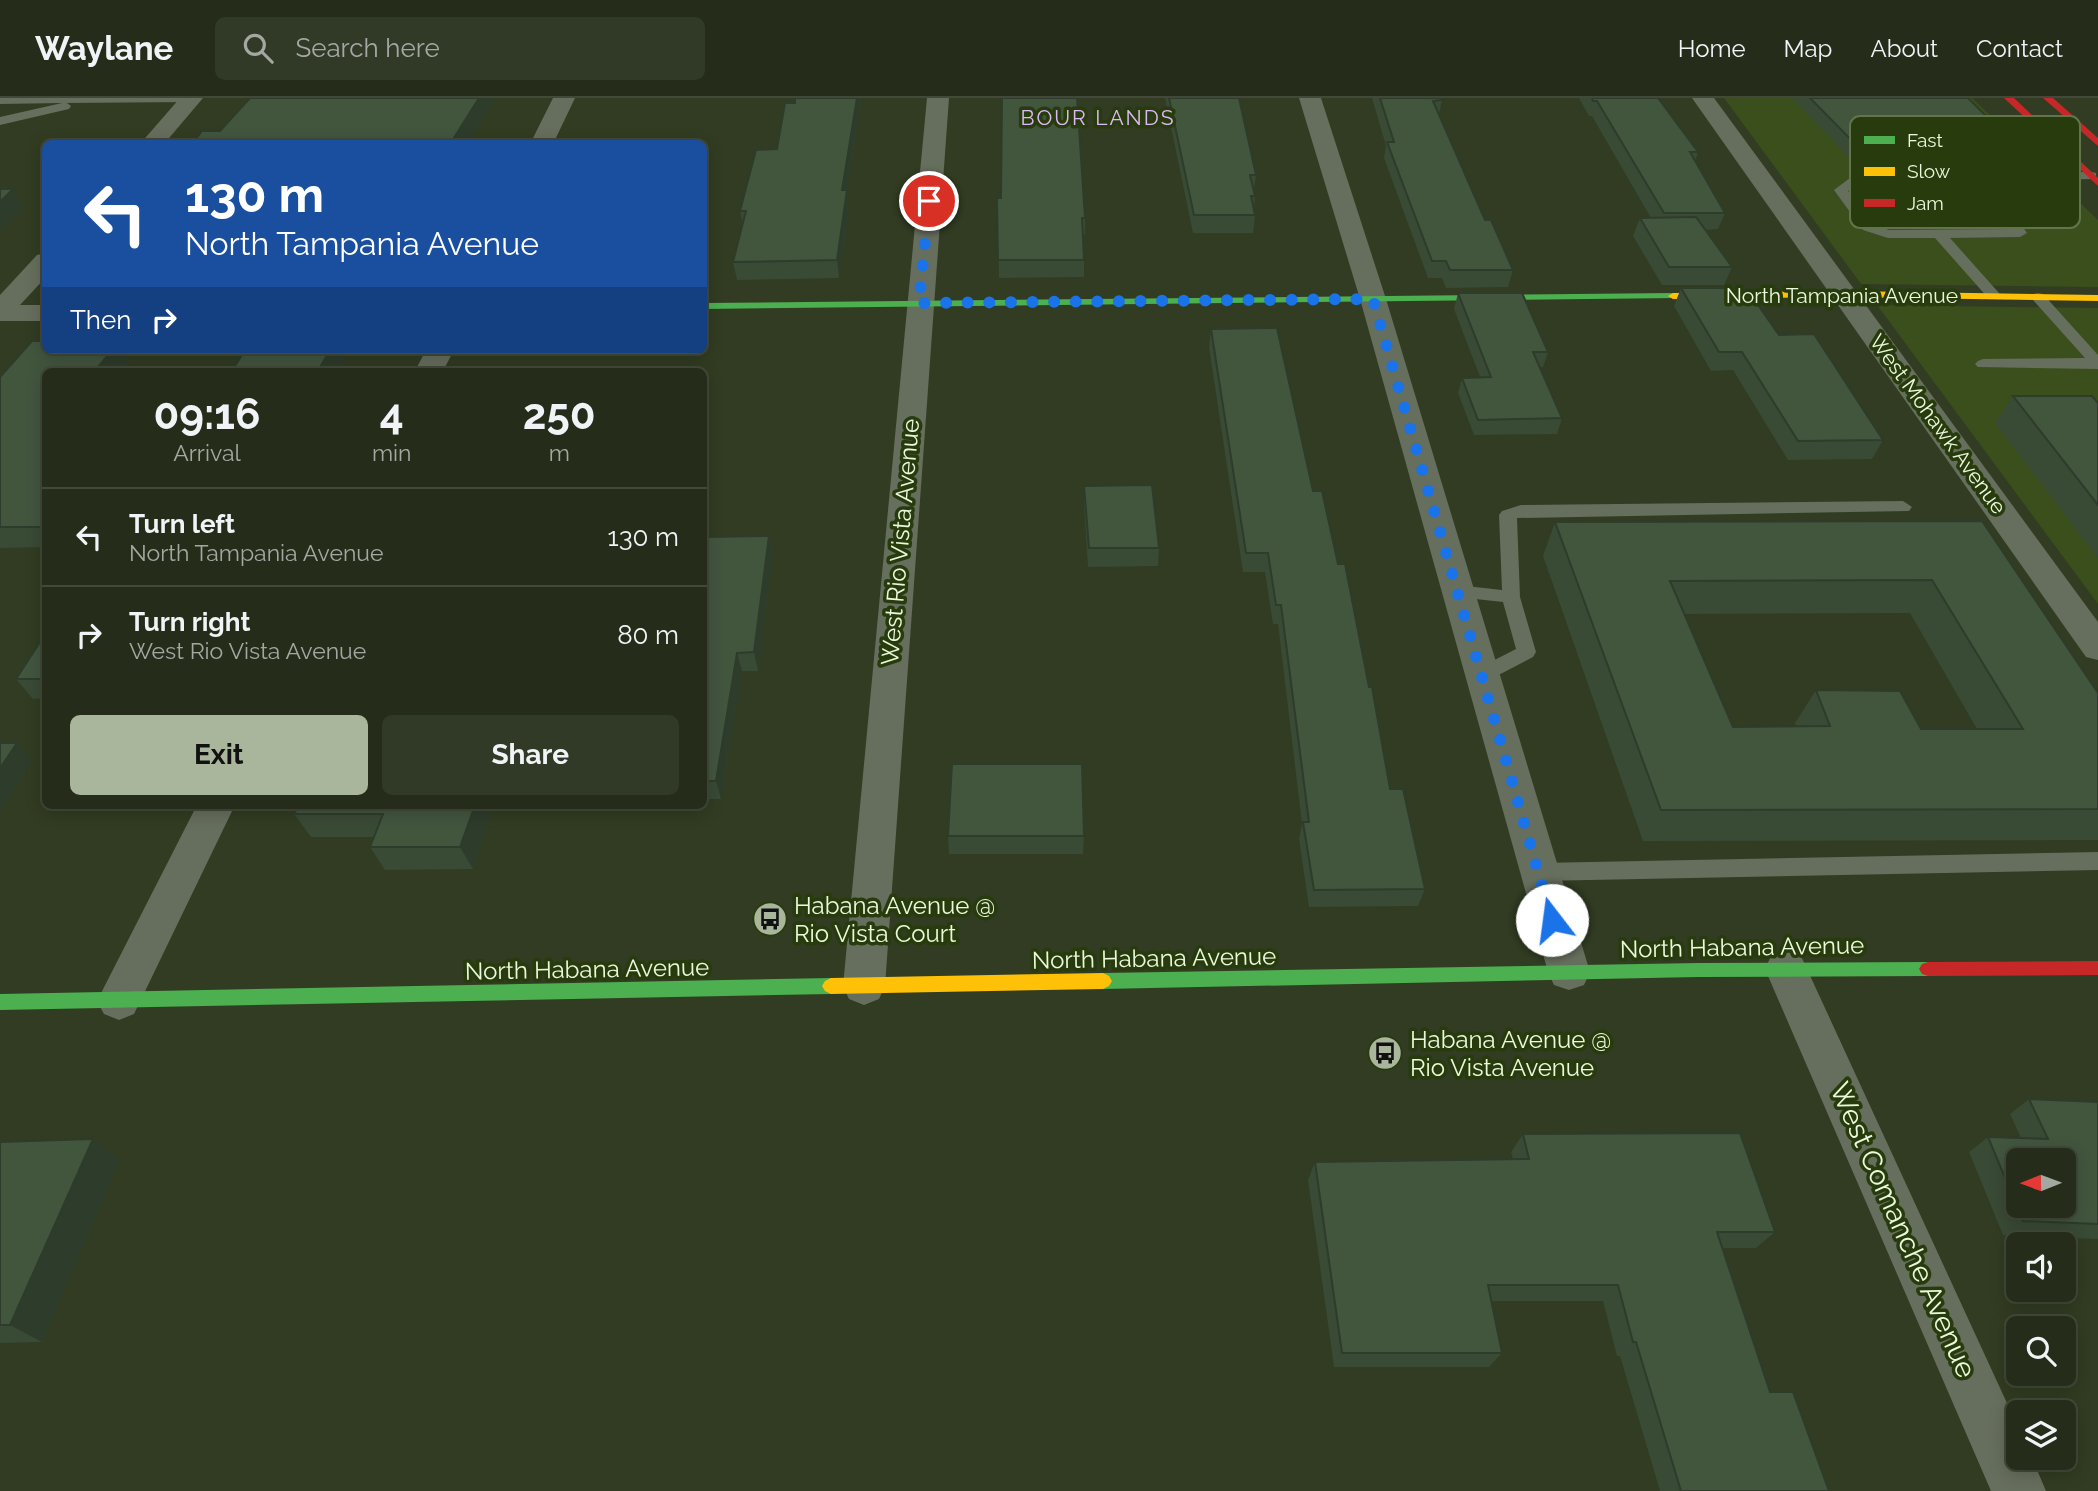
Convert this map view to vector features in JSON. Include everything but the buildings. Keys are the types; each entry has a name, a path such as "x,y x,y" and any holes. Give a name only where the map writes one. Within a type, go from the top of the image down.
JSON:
{"street":[{"path":"155,140 192,98"},
{"path":"543,140 564,98"},
{"name":"West Rio Vista Avenue","path":"864,986 938,98"},
{"path":"1310,98 1373,299 1569,972"},
{"name":"West Mohawk Avenue","path":"1703,98 2098,648"},
{"path":"2009,98 2028,116"},
{"path":"2048,98 2068,116"},
{"path":"2080,127 2098,143"},
{"path":"2080,166 2094,179"},
{"path":"0,312 42,265"},
{"name":"North Tampania Avenue","path":"707,306 1845,294 2098,298"},
{"path":"0,312 42,313"},
{"path":"119,1001 214,809"},
{"name":"North Habana Avenue","path":"0,1002 1569,972 2098,968"},
{"name":"West Comanche Avenue","path":"1786,969 2019,1491"}],"lane":[{"path":"0,100 192,98"},
{"path":"0,121 87,99"},
{"path":"1850,182 1841,190 1850,202"},
{"path":"1871,228 1888,234 1940,235 2020,233 2016,228"},
{"path":"1940,235 1994,296"},
{"path":"2038,297 2097,364"},
{"path":"1983,364 2097,364"},
{"path":"1482,675 1527,652 1511,597 1508,515 1521,511 1903,507"},
{"path":"1457,591 1511,597"},
{"path":"1539,872 2098,861"}],"shaded area":[{"path":"1724,98 1972,98 1991,116 1850,116 1850,228 2080,228 2080,203 2098,220 2098,287 1861,284"},
{"path":"1877,305 2098,308 2098,604"}],"traffic: fast":[{"path":"707,306 1673,296"},
{"path":"1103,981 1698,970 1928,969"},
{"path":"0,1002 831,986"}],"traffic: slow":[{"path":"1673,296 1845,294 2098,298"},
{"path":"831,986 1103,981"}],"traffic: jam":[{"path":"2009,98 2028,116"},
{"path":"2048,98 2068,116"},
{"path":"2080,127 2098,143"},
{"path":"2080,166 2098,183"},
{"path":"1928,969 2098,968"}],"place":[{"name":"Habana Avenue @ Rio Vista Court","path":"770,919"},
{"name":"Habana Avenue @ Rio Vista Avenue","path":"1385,1053"}],"district":[{"name":"BOUR LANDS","path":"1098,117"}],"route":[{"path":"929,201 919,303 1373,299 1552,920"}]}
